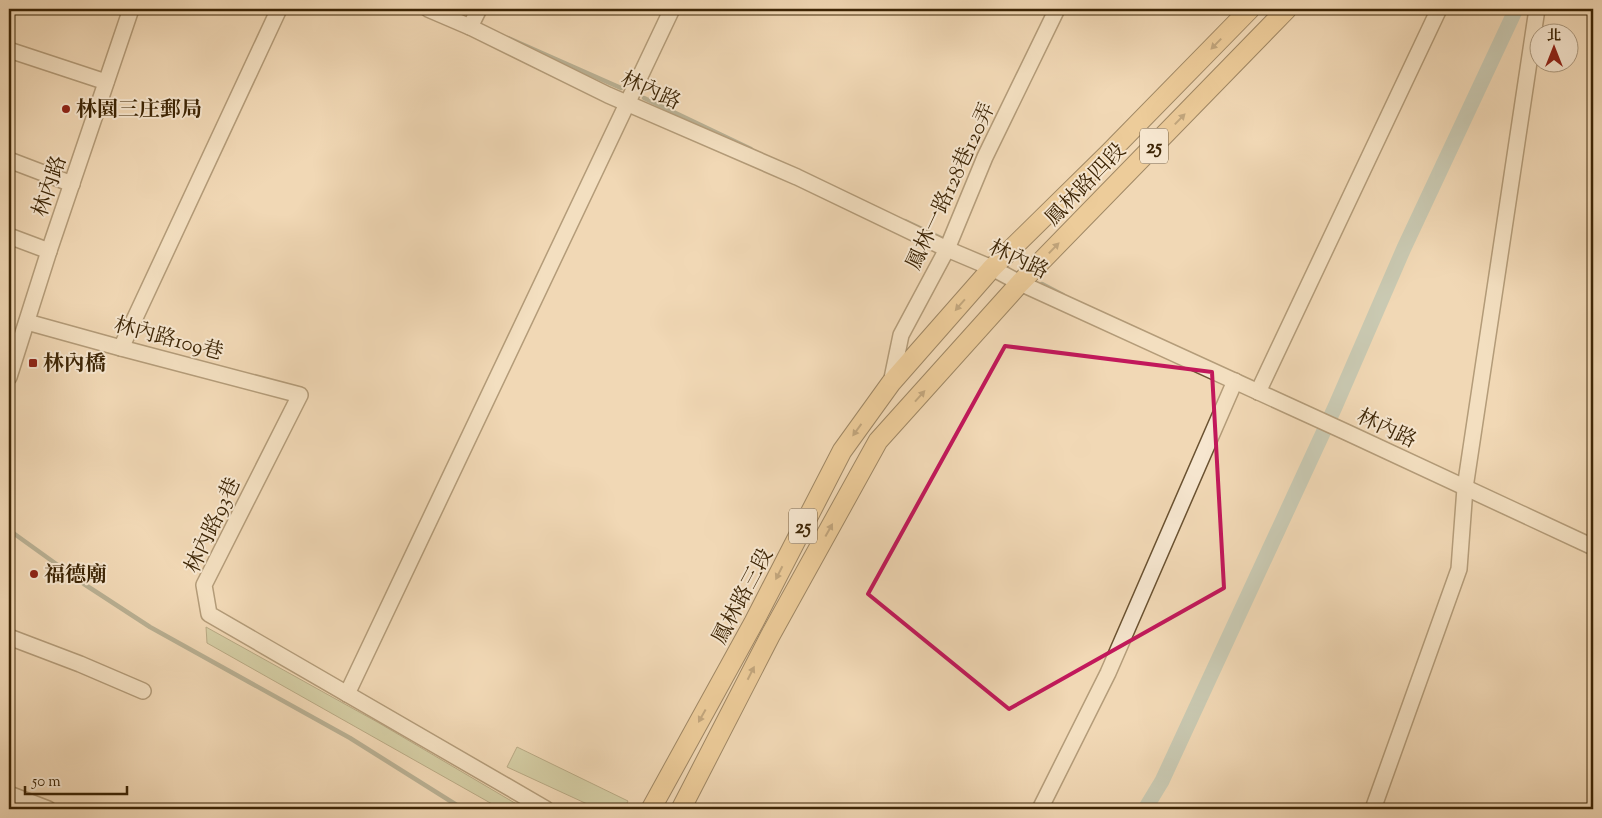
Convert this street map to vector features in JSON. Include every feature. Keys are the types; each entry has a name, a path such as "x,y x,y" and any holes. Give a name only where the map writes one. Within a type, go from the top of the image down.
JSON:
{"main road":[{"name":"鳳林路四段","path":"992,268 1110,153 1250,9"},
{"name":"鳳林路四段","path":"1020,283 1287,9"},
{"name":"鳳林路三段","path":"651,809 754,622 842,451 891,383 992,268"},
{"name":"鳳林路三段","path":"681,809 770,636 878,441 1020,283"}],"street":[{"name":"林內路","path":"9,378 14,340 27,322 131,9"},
{"path":"121,348 278,9"},
{"name":"林內路","path":"428,9 470,27 628,103 797,177 946,249 992,268 1020,283 1593,547"},
{"path":"470,27 479,9"},
{"path":"546,809 347,694 672,9"},
{"name":"鳳林一路128巷120弄","path":"891,383 901,335 946,249 985,157 1057,9"},
{"path":"1258,392 1439,9"},
{"path":"1373,809 1459,568 1465,488 1538,9"},
{"path":"9,50 106,82"},
{"path":"9,160 72,184"},
{"path":"9,236 50,251"},
{"name":"林內路109巷","path":"27,322 300,395"},
{"path":"1040,809 1108,673 1234,381"},
{"name":"林內路93巷","path":"300,395 204,585 209,614 347,694"},
{"path":"9,637 143,691"},
{"path":"9,794 48,809"}],"highlighted area":[{"path":"1005,346 1212,372 1224,588 1009,709 868,594"}],"green space":[{"path":"206,627 379,723 525,809 501,809 207,643"},
{"path":"517,747 628,801 624,809 598,809 507,767"}],"waterway":[{"path":"1145,809 1162,781 1335,407 1404,248 1516,9"},
{"path":"508,38 621,88"},
{"path":"644,98 751,149"},
{"path":"905,221 943,239"},
{"path":"1042,284 1063,295"},
{"path":"9,530 84,584 150,627 350,738 463,809"}],"place":[{"name":"林園三庄郵局","path":"66,109"},
{"name":"林內橋","path":"33,363"},
{"name":"福德廟","path":"34,574"}]}
